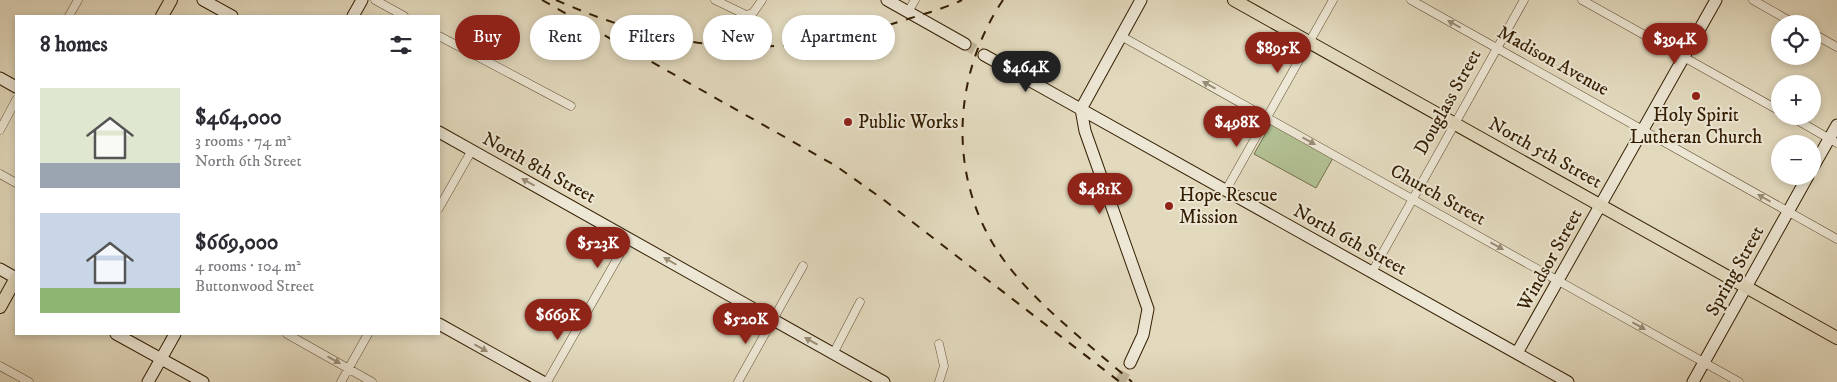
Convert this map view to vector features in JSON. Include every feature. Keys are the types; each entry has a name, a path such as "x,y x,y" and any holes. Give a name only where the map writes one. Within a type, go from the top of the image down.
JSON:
{"main road":[{"path":"163,15 172,0"},
{"name":"North 5th Street","path":"1234,0 1837,338"},
{"path":"0,307 15,280"}],"street":[{"path":"70,15 78,0"},
{"path":"203,0 230,15"},
{"path":"354,15 362,0"},
{"path":"375,0 402,15"},
{"path":"715,0 746,15 753,13 762,0"},
{"path":"887,0 965,44"},
{"path":"908,12 915,0"},
{"path":"1130,363 1143,336 1148,309 1084,132 1082,109 1142,0"},
{"path":"1226,190 1333,0"},
{"name":"Madison Avenue","path":"1411,0 1837,239"},
{"name":"Douglass Street","path":"1372,272 1524,0"},
{"path":"1582,0 1771,106"},
{"name":"Windsor Street","path":"1517,353 1716,0"},
{"path":"1753,0 1779,15"},
{"name":"Church Street","path":"1121,36 1739,382"},
{"path":"440,37 572,106"},
{"path":"1821,38 1837,47"},
{"name":"North 6th Street","path":"984,55 1568,382"},
{"path":"0,78 15,86"},
{"path":"0,130 15,102"},
{"path":"1805,125 1833,141"},
{"path":"1821,157 1833,141 1837,126"},
{"name":"North 8th Street","path":"440,133 884,382"},
{"path":"440,206 472,150"},
{"path":"0,174 15,182"},
{"name":"Spring Street","path":"1692,382 1803,185"},
{"path":"547,382 629,238"},
{"path":"738,382 803,266"},
{"path":"0,269 15,277"},
{"path":"833,354 860,302"},
{"path":"440,325 543,382"},
{"path":"118,335 203,382"},
{"path":"148,382 174,335"},
{"path":"289,335 372,382"},
{"path":"341,382 367,335"},
{"path":"939,344 944,366 939,382"},
{"path":"0,366 29,382"}],"green space":[{"path":"1271,124 1333,158 1316,188 1254,154"}],"tunnel":[{"path":"965,44 984,55"},
{"path":"1120,382 1130,363"}],"railway":[{"path":"542,0 836,166 884,200 1120,382"},
{"path":"556,0 599,18 642,31 683,40 725,46 809,43 853,35 946,7 962,0"},
{"path":"1003,0 985,31 973,63 965,97 963,132 965,166 973,200 987,233 1006,263 1019,279 1049,310 1132,382"}],"place":[{"name":"Holy Spirit Lutheran Church","path":"1696,96"},
{"name":"Public Works","path":"848,122"},
{"name":"Hope Rescue Mission","path":"1169,206"}]}
